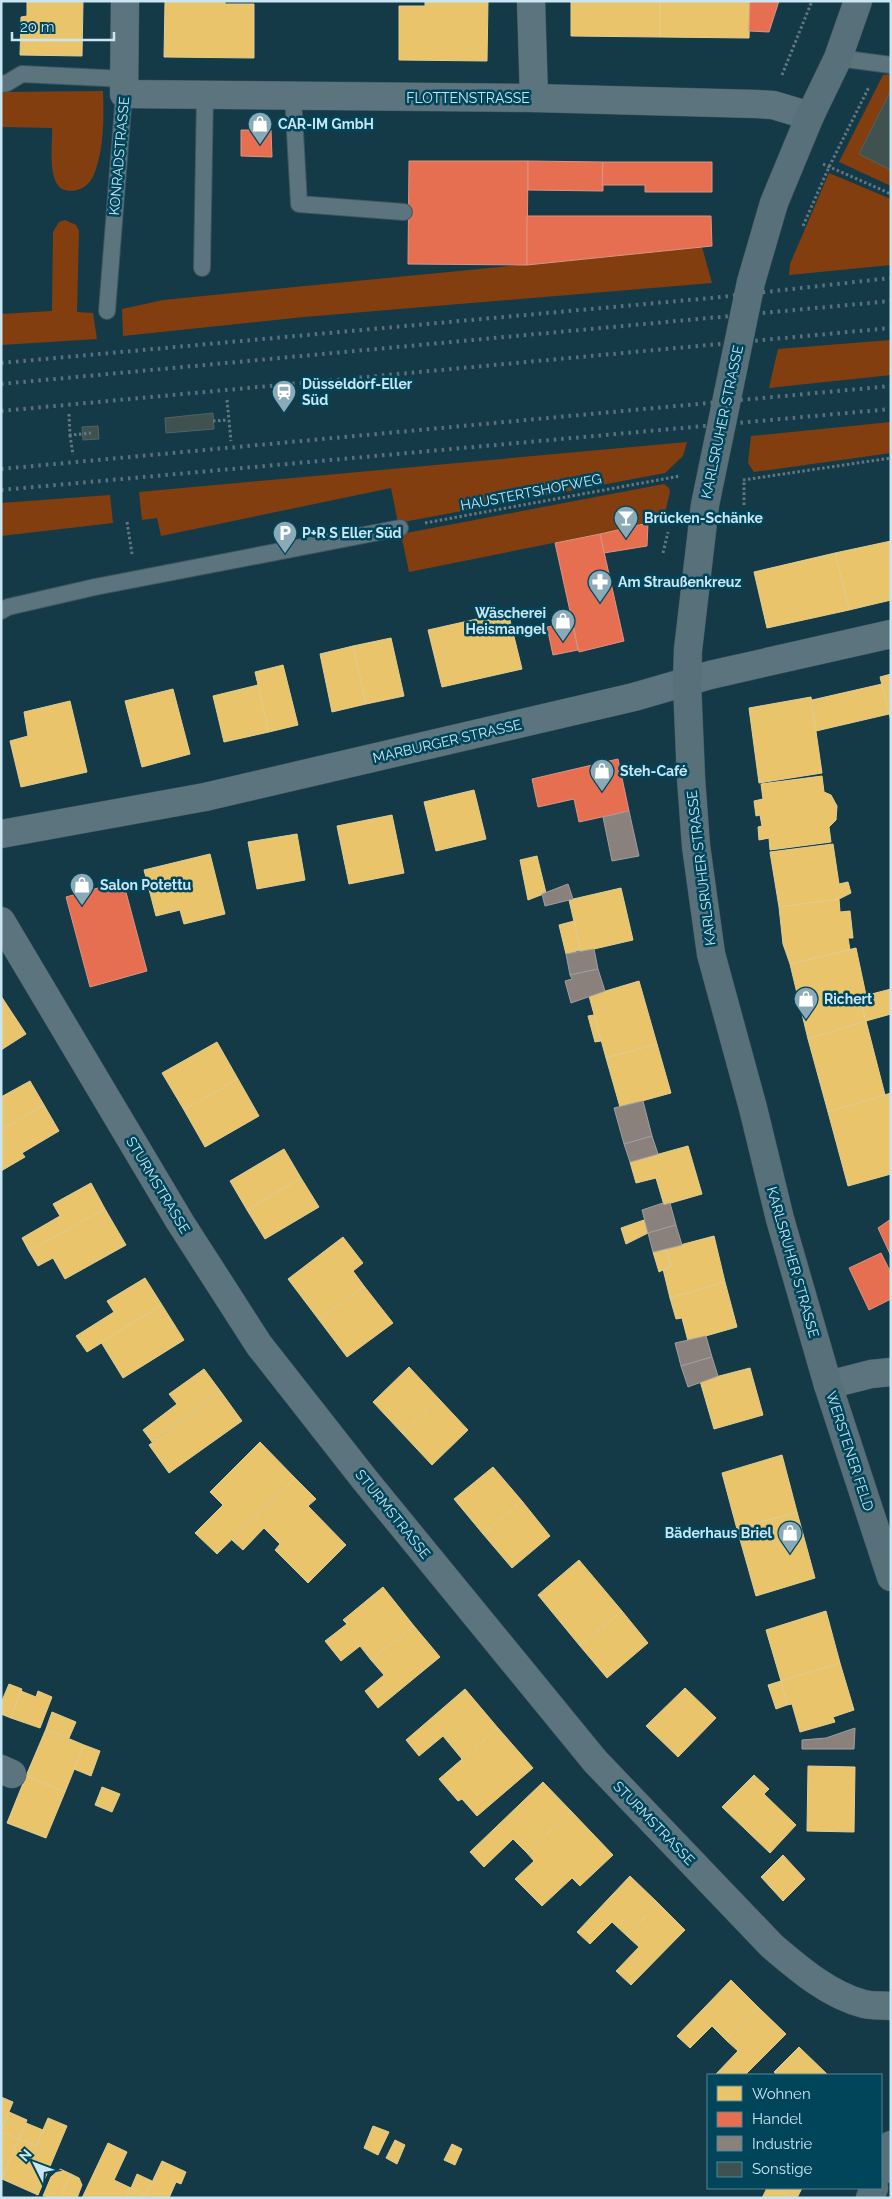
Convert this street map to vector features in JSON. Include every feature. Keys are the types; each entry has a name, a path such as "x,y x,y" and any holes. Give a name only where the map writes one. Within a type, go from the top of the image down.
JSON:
{"main road":[{"name":"KARLSRUHER STRASSE","path":"828,1386 780,1219 753,1108 711,954 690,778 687,683 688,650 705,505 751,282 774,203 810,116 838,58 858,1"},
{"name":"KARLSRUHER STRASSE","path":"838,58 880,1"},
{"name":"WERSTENER FELD","path":"828,1386 891,1577"},
{"path":"882,2168 891,2145"}],"street":[{"name":"KONRADSTRASSE","path":"124,86 125,1"},
{"path":"531,1 534,98"},
{"name":"FLOTTENSTRASSE","path":"124,86 205,95 534,98 773,105 810,116"},
{"name":"MARBURGER STRASSE","path":"1,834 206,797 625,700 710,675 891,634"},
{"name":"STURMSTRASSE","path":"1,921 180,1222 259,1345 365,1480 595,1761 772,1946 799,1969 837,1993 864,2004 891,2006"},
{"name":"WERSTENER FELD","path":"828,1386 871,1374 891,1372"}],"lane":[{"path":"838,58 887,64"},
{"name":"FLOTTENSTRASSE","path":"1,84 22,74 124,86"},
{"name":"KONRADSTRASSE","path":"107,311 124,86"},
{"path":"202,268 205,95"},
{"path":"293,96 299,204 404,212"},
{"path":"1,611 8,607 135,579 400,528"}],"path":[{"path":"779,81 812,1"},
{"path":"799,234 858,107 887,64"},
{"path":"796,152 891,194"},
{"path":"227,400 230,441"},
{"path":"69,414 73,455"},
{"path":"213,421 228,420"},
{"path":"70,435 91,433"},
{"path":"737,481 891,458"},
{"path":"744,471 744,506"},
{"name":"HAUSTERTSHOFWEG","path":"400,528 666,478"},
{"path":"127,522 135,579"}],"shaded area":[{"path":"891,74 891,186 839,162 883,75"},
{"path":"103,91 103,132 98,162 90,181 80,189 66,190 59,186 55,179 52,170 52,128 1,127 1,92"},
{"path":"829,173 891,199 891,265 789,275 790,264"},
{"path":"65,220 76,225 79,231 77,312 93,313 97,339 1,345 1,314 52,311 53,232 59,222"},
{"path":"702,247 712,283 304,317 123,336 122,309 163,300"},
{"path":"891,340 891,375 769,388 778,349"},
{"path":"891,422 891,453 754,472 748,463 751,436"},
{"path":"687,442 683,456 665,473 398,523 391,488 161,536 157,518 142,520 139,492"},
{"path":"664,484 669,488 670,492 663,521 409,572 401,534"},
{"path":"110,495 113,523 1,536 1,503"}],"building: Wohnen":[{"path":"27,1 83,1 82,56 20,55 21,17 27,16"},
{"path":"165,1 225,1 225,4 254,4 254,58 164,57"},
{"path":"425,1 488,1 487,61 399,60 399,6 425,6"},
{"path":"571,1 660,1 660,37 571,36"},
{"path":"660,1 750,1 749,38 660,37"},
{"path":"891,541 891,600 849,610 835,553"},
{"path":"835,553 849,610 767,628 754,572"},
{"path":"508,612 522,669 442,687 428,630"},
{"path":"391,638 404,696 366,704 353,646"},
{"path":"353,646 366,704 332,712 320,654"},
{"path":"283,665 298,725 269,732 255,672"},
{"path":"891,674 891,721 880,677"},
{"path":"882,684 889,714 816,731 812,700"},
{"path":"258,685 269,732 224,742 213,696"},
{"path":"173,689 190,754 142,767 125,701"},
{"path":"811,697 822,773 759,783 749,708"},
{"path":"70,701 87,772 21,787 10,741 28,736 24,712"},
{"path":"822,776 824,792 831,795 837,806 836,820 829,827 831,842 770,850 769,838 759,840 758,827 762,826 760,815 756,816 754,801 763,799 761,784"},
{"path":"474,790 486,839 436,851 424,802"},
{"path":"392,815 404,873 349,884 337,826"},
{"path":"297,834 305,880 257,889 248,842"},
{"path":"833,844 839,884 848,882 851,893 839,899 779,907 770,852"},
{"path":"210,854 225,914 184,924 180,910 156,916 144,870"},
{"path":"537,856 546,893 528,900 520,860"},
{"path":"621,888 633,940 581,952 569,900"},
{"path":"839,899 840,912 850,911 853,938 848,938 850,950 790,964 783,944 779,907"},
{"path":"574,921 580,950 566,954 559,925"},
{"path":"856,948 866,995 860,997 866,1021 808,1039 790,964"},
{"path":"639,981 657,1044 606,1058 589,996"},
{"path":"891,989 891,1014 866,1021 860,997"},
{"path":"1,996 26,1034 1,1050"},
{"path":"594,1015 601,1041 595,1042 588,1016"},
{"path":"866,1021 885,1095 828,1112 808,1039"},
{"path":"217,1042 238,1079 184,1110 162,1073"},
{"path":"657,1044 671,1093 620,1107 606,1058"},
{"path":"238,1079 259,1116 205,1147 184,1110"},
{"path":"30,1081 44,1105 1,1130 1,1097"},
{"path":"891,1093 891,1174 848,1186 828,1112"},
{"path":"44,1105 59,1131 22,1153 25,1157 1,1171 1,1130"},
{"path":"688,1146 702,1194 664,1205 656,1178 636,1183 630,1162"},
{"path":"284,1149 301,1178 247,1210 230,1181"},
{"path":"301,1178 319,1207 265,1239 247,1210"},
{"path":"91,1183 105,1209 29,1251 22,1238 60,1216 53,1204"},
{"path":"105,1209 126,1245 65,1279 53,1258 38,1266 29,1251"},
{"path":"644,1220 648,1233 626,1244 621,1228"},
{"path":"714,1236 725,1282 670,1298 663,1269 671,1266 665,1249"},
{"path":"343,1237 363,1263 353,1271 364,1286 319,1320 288,1279"},
{"path":"665,1249 671,1266 659,1272 653,1252"},
{"path":"145,1278 162,1305 87,1352 76,1336 114,1312 107,1301"},
{"path":"725,1282 737,1327 688,1341 682,1318 676,1319 670,1298"},
{"path":"364,1286 393,1323 347,1357 319,1320"},
{"path":"162,1305 184,1340 123,1378 101,1342"},
{"path":"409,1367 439,1399 402,1433 373,1402"},
{"path":"750,1368 763,1415 714,1429 700,1381"},
{"path":"204,1369 221,1392 152,1442 143,1430 177,1404 169,1394"},
{"path":"221,1392 242,1421 169,1473 149,1445"},
{"path":"439,1399 468,1430 432,1465 402,1433"},
{"path":"260,1442 295,1478 217,1554 195,1533 223,1505 210,1492"},
{"path":"782,1455 797,1512 737,1529 722,1473"},
{"path":"493,1467 522,1501 483,1534 454,1499"},
{"path":"295,1478 316,1499 308,1506 346,1545 308,1583 275,1550 280,1544 264,1528 243,1550 232,1540"},
{"path":"522,1501 550,1536 512,1568 483,1534"},
{"path":"797,1512 815,1578 756,1596 737,1529"},
{"path":"579,1560 622,1611 580,1646 538,1595"},
{"path":"383,1587 414,1626 371,1660 360,1646 341,1661 325,1641 347,1624 343,1620"},
{"path":"622,1611 648,1643 607,1678 580,1646"},
{"path":"826,1611 840,1663 781,1681 766,1630"},
{"path":"414,1626 440,1657 378,1708 365,1691 384,1675 371,1660"},
{"path":"840,1663 854,1710 833,1717 835,1722 800,1732 792,1704 787,1705 781,1681"},
{"path":"781,1681 787,1705 776,1709 768,1685"},
{"path":"9,1684 22,1689 11,1718 1,1714 1,1703"},
{"path":"685,1688 716,1718 678,1757 646,1726"},
{"path":"465,1689 498,1728 462,1759 443,1736 419,1756 406,1740"},
{"path":"21,1691 36,1697 38,1691 52,1697 40,1728 11,1718"},
{"path":"52,1712 76,1722 69,1738 46,1729"},
{"path":"498,1728 533,1768 477,1816 462,1799 458,1801 439,1779"},
{"path":"46,1729 84,1745 65,1792 26,1776"},
{"path":"84,1745 100,1751 91,1776 74,1769"},
{"path":"808,1766 855,1767 854,1832 807,1831"},
{"path":"754,1775 769,1789 764,1794 796,1825 770,1853 722,1807"},
{"path":"26,1776 65,1792 46,1838 7,1823"},
{"path":"543,1782 571,1811 527,1853 513,1839 484,1867 470,1852"},
{"path":"102,1787 120,1794 112,1812 95,1805"},
{"path":"571,1811 613,1855 580,1886 572,1878 542,1906 515,1879 534,1861 527,1853"},
{"path":"783,1855 805,1879 783,1901 761,1877"},
{"path":"630,1876 658,1903 627,1936 612,1922 590,1944 577,1932"},
{"path":"658,1903 685,1930 631,1985 616,1971 639,1947 627,1936"},
{"path":"731,1980 758,2007 726,2040 712,2026 690,2048 677,2036"},
{"path":"758,2007 786,2034 746,2074 716,2074 738,2051 726,2040"},
{"path":"799,2047 827,2074 776,2074 774,2072"},
{"path":"1,2097 13,2102 1,2131"},
{"path":"9,2112 27,2120 19,2139 1,2131"},
{"path":"48,2118 67,2126 38,2195 2,2179 19,2139 36,2146"},
{"path":"26,2123 43,2130 36,2146 19,2139"},
{"path":"373,2126 389,2132 378,2155 364,2148"},
{"path":"1,2131 19,2139 2,2179 1,2179"},
{"path":"395,2140 405,2145 397,2164 386,2158"},
{"path":"108,2143 127,2152 114,2180 131,2188 126,2198 82,2198"},
{"path":"452,2144 462,2149 455,2165 444,2160"},
{"path":"162,2161 186,2172 181,2184 176,2182 169,2198 126,2198 131,2188 146,2195"},
{"path":"60,2169 71,2174 60,2198 43,2196 51,2177"},
{"path":"71,2174 79,2178 82,2185 77,2198 60,2198"},
{"path":"137,2174 152,2181 146,2195 131,2188"},
{"path":"766,2189 776,2189 795,2198 762,2198"},
{"path":"776,2189 802,2189 797,2198"}],"building: Handel":[{"path":"750,1 779,1 769,32 749,31"},
{"path":"241,130 271,130 272,157 241,156"},
{"path":"409,161 528,161 527,265 408,264"},
{"path":"528,161 603,162 603,191 528,190"},
{"path":"603,162 712,162 712,192 645,192 645,185 602,185"},
{"path":"527,216 711,216 712,246 527,265"},
{"path":"648,523 647,546 604,553 600,534"},
{"path":"600,534 624,641 579,652 555,543"},
{"path":"572,622 578,650 553,655 547,627"},
{"path":"618,759 629,811 579,822 574,799 538,807 532,779"},
{"path":"123,881 147,971 90,987 66,897"},
{"path":"891,1219 891,1256 878,1228"},
{"path":"881,1253 891,1273 891,1299 869,1310 849,1268"}],"building: Industrie":[{"path":"629,811 639,856 612,861 603,817"},
{"path":"568,884 573,899 545,906 542,894"},
{"path":"594,949 598,969 570,975 566,954"},
{"path":"598,969 605,991 571,1003 565,981 572,979 570,975"},
{"path":"643,1101 652,1136 624,1144 614,1108"},
{"path":"652,1136 658,1154 630,1162 624,1144"},
{"path":"663,1203 664,1205 670,1203 676,1225 648,1233 642,1210"},
{"path":"676,1225 682,1245 653,1252 648,1233"},
{"path":"706,1336 712,1357 681,1366 675,1343"},
{"path":"712,1357 718,1376 688,1387 681,1366"},
{"path":"855,1728 854,1749 802,1749 802,1740 826,1738"}],"building: Sonstige":[{"path":"891,90 891,170 859,154"},
{"path":"213,413 214,429 166,433 165,418"},
{"path":"98,426 99,439 83,440 82,427"}],"railway":[{"path":"1,363 711,298 891,278"},
{"path":"1,384 891,301"},
{"path":"1,411 891,328"},
{"path":"1,469 891,386"},
{"path":"1,490 891,409"}],"place":[{"name":"CAR-IM GmbH","path":"260,145"},
{"name":"Düsseldorf-Eller Süd","path":"284,413"},
{"name":"Brücken-Schänke","path":"626,539"},
{"name":"P+R S Eller Süd","path":"285,554"},
{"name":"Am Straußenkreuz","path":"600,603"},
{"name":"Wäscherei Heismangel","path":"563,642"},
{"name":"Steh-Café","path":"602,792"},
{"name":"Salon Potettu","path":"82,906"},
{"name":"Richert","path":"806,1020"},
{"name":"Bäderhaus Briel","path":"790,1554"}]}
